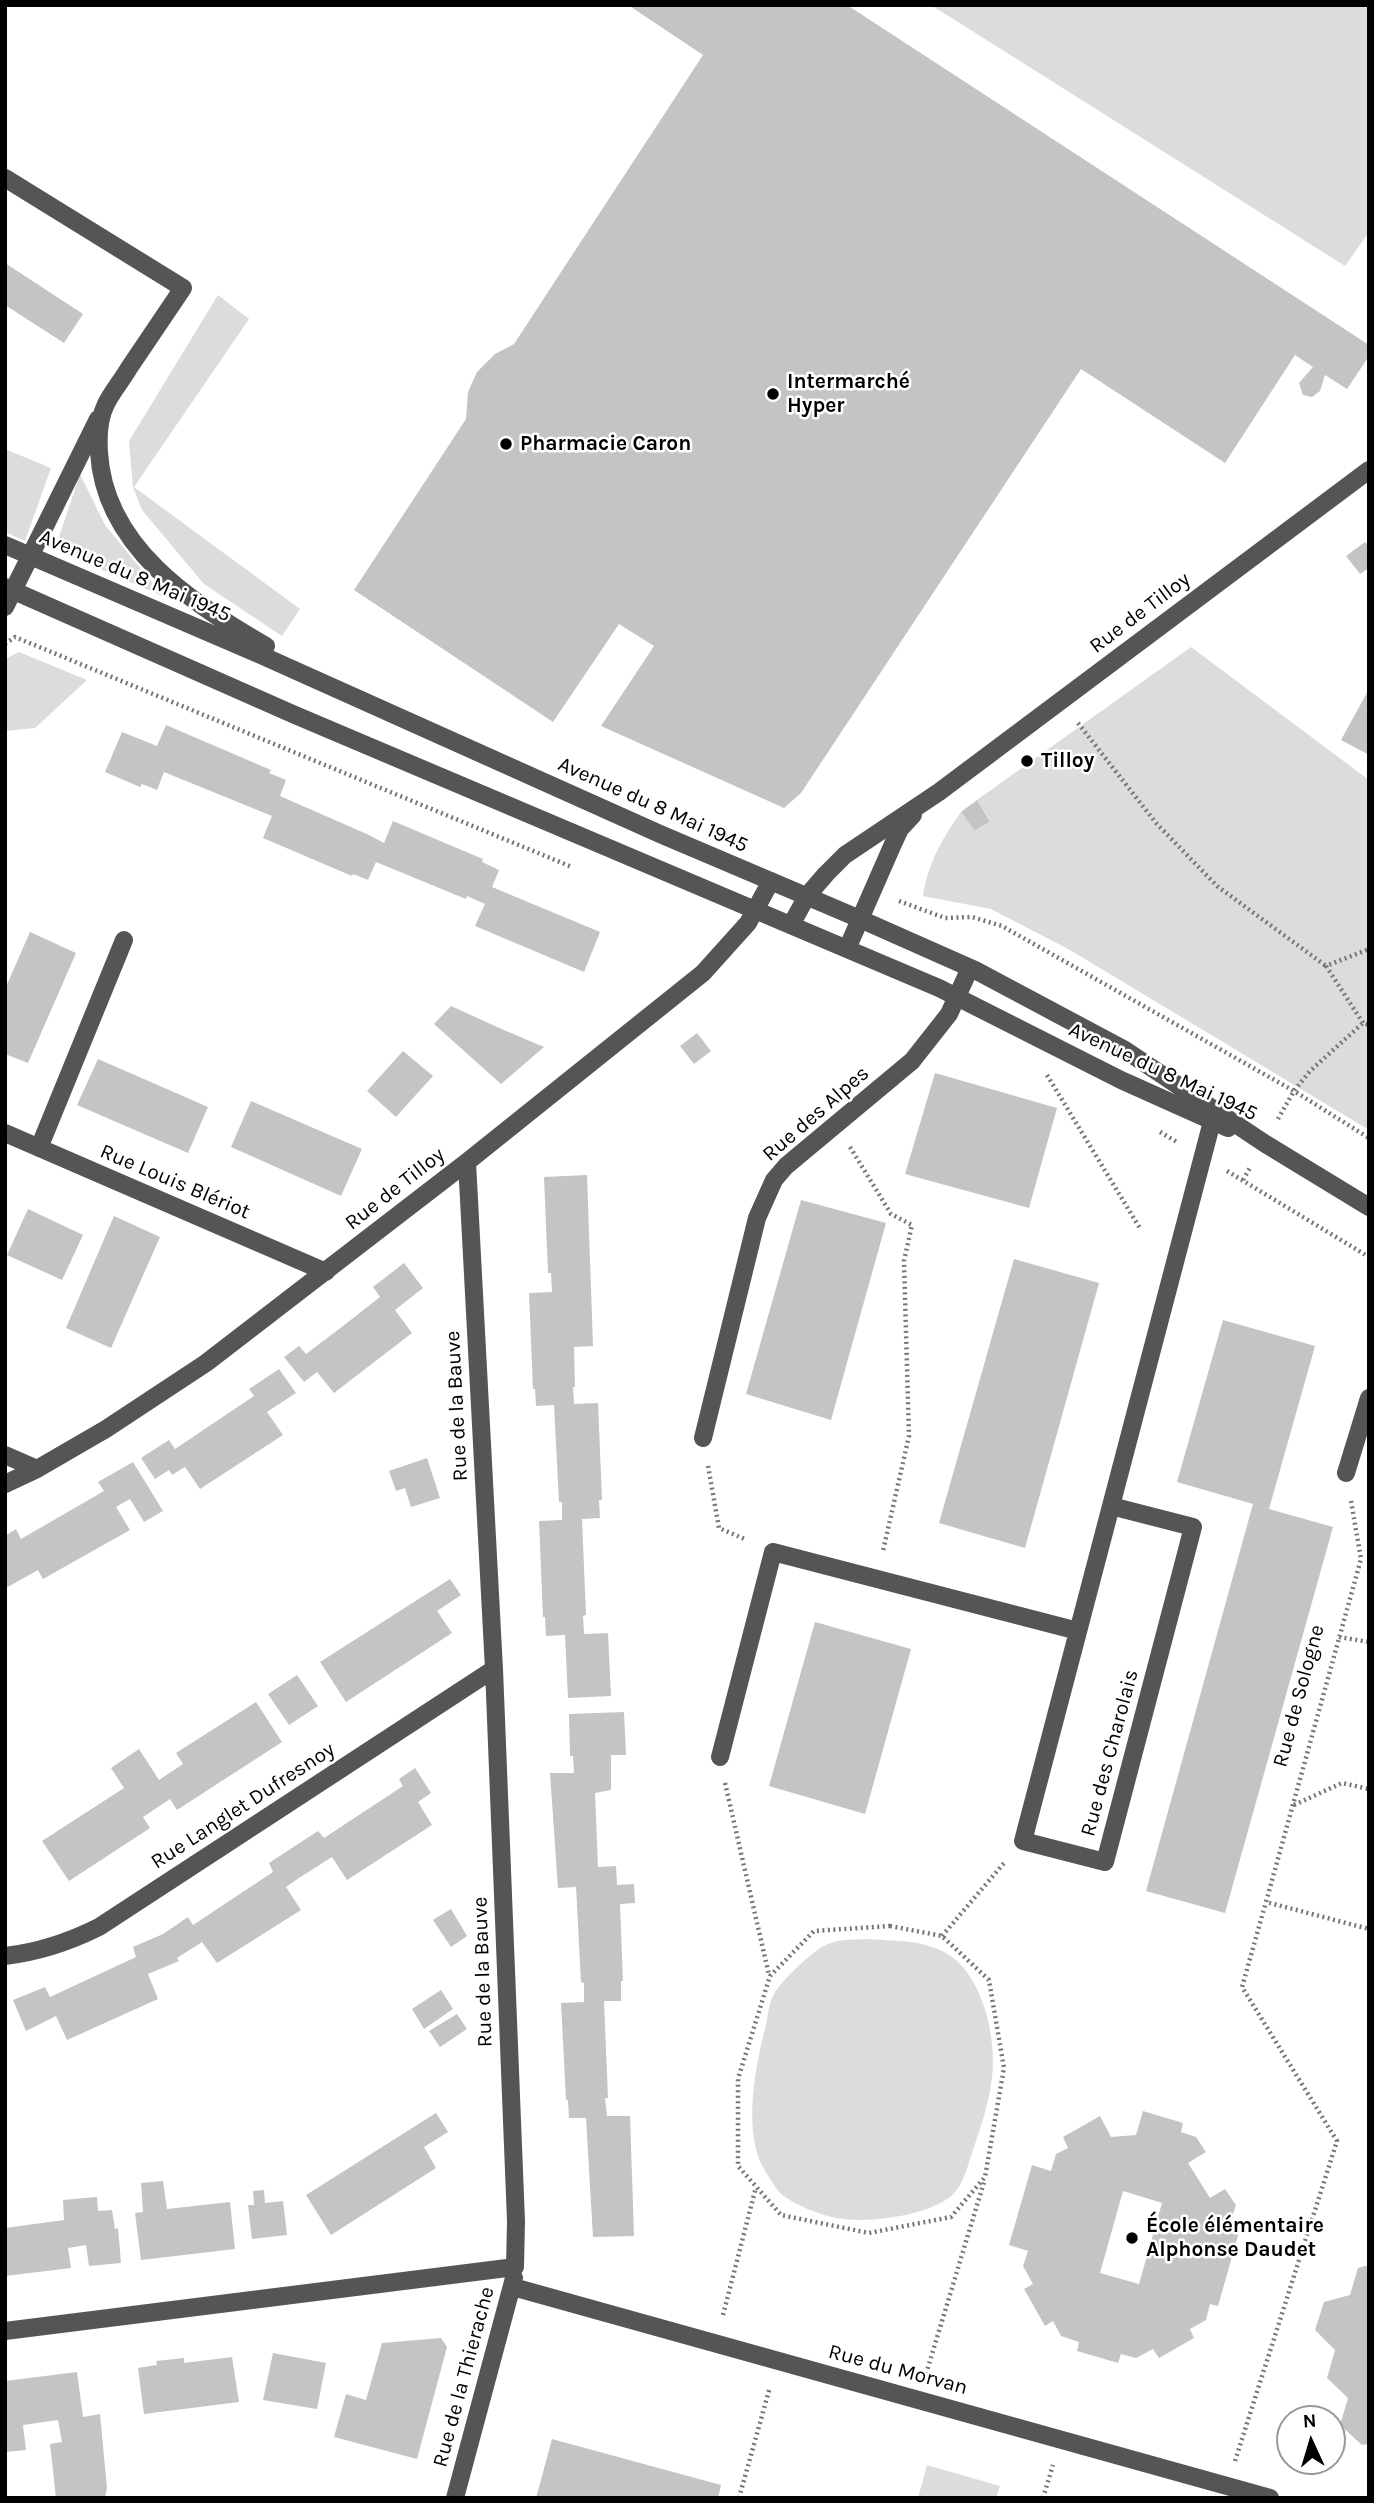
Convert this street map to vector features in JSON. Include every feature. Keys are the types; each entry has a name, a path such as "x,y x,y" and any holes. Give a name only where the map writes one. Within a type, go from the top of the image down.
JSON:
{"street":[{"path":"5,178 183,288 105,405 31,556 8,595"},
{"path":"105,405 98,440 102,480 110,504 121,524 150,562 213,615 357,698"},
{"name":"Rue de Tilloy","path":"791,925 807,896 845,855 939,792 1369,470"},
{"name":"Avenue du 8 Mai 1945","path":"5,545 970,968 1103,1037 1214,1115 1369,1207"},
{"name":"Avenue du 8 Mai 1945","path":"8,595 957,996 1121,1080 1214,1115"},
{"name":"Rue de Tilloy","path":"847,949 900,830 939,792"},
{"name":"Rue de Tilloy","path":"5,1484 37,1469 106,1429 173,1386 467,1163 703,973 737,938 771,881"},
{"path":"39,1148 124,940"},
{"name":"Rue des Alpes","path":"703,1438 757,1218 774,1180 786,1166 912,1061 940,1027 970,968"},
{"path":"1023,1841 1214,1115"},
{"name":"Rue Louis Blériot","path":"5,1133 326,1272"},
{"name":"Rue de la Bauve","path":"467,1163 494,1669 516,2221 515,2267"},
{"path":"1346,1473 1369,1398"},
{"path":"5,1455 37,1469"},
{"name":"Rue des Charolais","path":"1023,1841 1105,1862 1193,1527 1111,1506"},
{"path":"720,1757 773,1552 1079,1631"},
{"name":"Rue Langlet Dufresnoy","path":"5,1956 75,1940 99,1927 494,1669"},
{"path":"5,2331 515,2267"},
{"name":"Rue de la Thierache","path":"455,2498 513,2287 515,2267"},
{"name":"Rue du Morvan","path":"513,2287 1270,2498"}],"path":[{"path":"1061,701 1156,822 1217,886 1326,966 1366,1024 1310,1071 1294,1091 1264,1143"},
{"path":"1326,966 1369,948"},
{"path":"1046,1072 1142,1230"},
{"path":"836,1124 891,1214 912,1225 904,1261 909,1436 877,1579"},
{"path":"1156,1130 1369,1258"},
{"path":"703,1438 719,1528 773,1552"},
{"name":"Rue de Sologne","path":"1227,2486 1337,2141 1242,1987 1361,1559 1346,1473"},
{"path":"1361,1559 1369,1562"},
{"path":"1339,1637 1369,1642"},
{"path":"720,1757 770,1976"},
{"path":"1293,1805 1342,1783 1369,1789"},
{"path":"942,1936 1023,1841"},
{"path":"1266,1902 1369,1929"},
{"path":"918,2400 985,2177 1004,2068 989,1980 942,1936 890,1926 814,1931 770,1976 738,2079 738,2166 781,2215 869,2233 951,2217 985,2177"},
{"path":"716,2343 756,2187"},
{"path":"739,2498 778,2361"}],"shaded area":[{"path":"931,5 1369,5 1369,232 1345,266"},
{"path":"218,295 249,319 134,487 300,609 282,636 204,584 142,510 133,487 129,441"},
{"path":"5,449 51,468 25,541 5,532"},
{"path":"80,474 105,525 164,597 55,549"},
{"path":"1191,647 1369,780 1369,1130 1070,950 991,909 923,896 928,873 937,852 961,812 976,831 990,820 977,800"},
{"path":"19,652 87,680 35,728 5,731 5,659"},
{"path":"865,1939 910,1942 932,1947 943,1951 963,1967 986,2012 993,2063 991,2087 982,2123 965,2175 955,2193 939,2204 911,2214 849,2220 815,2212 779,2192 759,2158 754,2141 753,2101 769,2009 778,1988 798,1966 822,1947 836,1941"},
{"path":"927,2465 1000,2486 996,2498 918,2498"}],"building":[{"name":"Intermarché Hyper","path":"628,5 847,5 1369,345 1369,356 1347,389 1325,375 1320,391 1312,397 1303,395 1299,383 1313,367 1295,355 1225,463 1081,369 801,793 784,808 601,726 654,646 619,624 553,722 354,590 466,419 468,392 477,372 495,354 514,344 703,55"},
{"path":"5,263 83,314 64,343 5,305"},
{"path":"1365,542 1369,546 1369,568 1360,574 1346,556"},
{"path":"1369,689 1369,755 1341,740"},
{"path":"166,725 271,770 269,773 286,780 280,796 384,843 393,821 483,859 482,862 499,870 492,887 600,932 584,972 475,926 485,904 467,896 466,899 376,862 368,880 353,874 352,876 263,838 272,816 164,772 157,790 142,784 140,787 105,772 122,732 157,746"},
{"path":"977,800 990,821 975,831 961,812"},
{"path":"30,932 76,953 28,1063 5,1054 5,989"},
{"path":"451,1006 544,1047 501,1084 434,1024"},
{"path":"697,1033 711,1051 694,1064 680,1046"},
{"path":"403,1051 433,1076 396,1117 367,1091"},
{"path":"98,1059 208,1107 188,1153 77,1105"},
{"path":"935,1073 1057,1108 1029,1208 905,1174"},
{"path":"251,1101 362,1149 341,1196 231,1147"},
{"path":"587,1175 593,1346 574,1347 573,1387 574,1404 598,1403 602,1500 599,1500 600,1518 582,1519 586,1615 583,1616 584,1634 608,1633 611,1696 568,1698 565,1635 546,1636 543,1617 539,1521 562,1520 562,1502 559,1502 554,1405 536,1406 533,1389 529,1293 552,1292 551,1273 548,1273 544,1177"},
{"path":"801,1200 886,1223 831,1420 746,1394"},
{"path":"28,1209 83,1235 62,1280 7,1255"},
{"path":"114,1216 160,1237 111,1348 66,1328"},
{"path":"1014,1259 1099,1283 1025,1548 939,1523"},
{"path":"404,1263 423,1288 395,1310 412,1333 334,1393 317,1372 304,1382 284,1357 299,1346 306,1354 343,1326 380,1297 373,1287"},
{"path":"1223,1320 1315,1346 1269,1509 1333,1527 1225,1913 1146,1891 1253,1504 1177,1482"},
{"path":"279,1369 296,1393 267,1412 283,1435 200,1489 185,1467 172,1475 169,1470 155,1479 141,1458 169,1440 175,1449 254,1396 249,1389"},
{"path":"427,1458 440,1498 411,1507 405,1488 396,1491 389,1471"},
{"path":"133,1462 163,1511 144,1522 130,1499 116,1507 130,1530 43,1579 38,1570 6,1588 5,1536 16,1529 21,1539 104,1491 98,1482"},
{"path":"450,1579 461,1595 437,1611 452,1633 346,1702 320,1662"},
{"path":"815,1622 911,1649 865,1814 769,1786"},
{"path":"297,1675 318,1706 289,1725 268,1694"},
{"path":"256,1702 282,1742 177,1810 170,1799 143,1817 150,1828 69,1881 42,1841 124,1788 111,1768 139,1749 159,1780 183,1764 176,1753"},
{"path":"624,1712 626,1755 611,1755 611,1790 595,1793 598,1867 616,1866 617,1885 634,1884 635,1903 620,1904 623,1981 621,2001 604,2001 607,2116 630,2116 634,2236 593,2237 586,2118 569,2118 561,2003 584,2002 576,1887 558,1888 550,1773 574,1773 573,1756 570,1756 569,1714"},
{"path":"415,1768 431,1793 418,1802 432,1825 347,1880 332,1857 286,1887 301,1910 217,1963 202,1942 177,1958 179,1961 148,1974 158,1999 67,2040 56,2016 26,2031 13,2000 45,1987 50,1997 136,1957 133,1947 163,1934 188,1917 193,1925 273,1872 269,1863 318,1831 324,1838 403,1786 399,1779"},
{"path":"451,1909 467,1936 451,1947 433,1920"},
{"path":"441,1990 453,2009 424,2029 412,2009"},
{"path":"457,2014 467,2029 440,2047 429,2031"},
{"path":"1143,2111 1183,2123 1181,2132 1196,2137 1206,2152 1188,2163 1210,2198 1225,2189 1236,2205 1230,2223 1241,2225 1218,2306 1210,2304 1206,2320 1190,2329 1194,2338 1159,2358 1153,2349 1136,2358 1121,2354 1118,2363 1077,2351 1079,2342 1061,2336 1053,2321 1045,2326 1024,2289 1033,2284 1023,2266 1028,2251 1009,2245 1032,2165 1051,2171 1056,2154 1068,2148 1063,2137 1100,2116 1111,2137 1136,2135","holes":["1123,2191 1162,2203 1139,2284 1100,2273"]},
{"path":"436,2113 448,2132 424,2147 436,2168 331,2235 306,2195"},
{"path":"163,2181 167,2209 230,2202 235,2249 141,2260 135,2213 143,2212 141,2183"},
{"path":"264,2190 265,2203 283,2201 287,2235 252,2239 248,2205 254,2205 253,2191"},
{"path":"97,2197 98,2211 112,2210 115,2229 118,2228 121,2263 89,2266 86,2245 68,2248 71,2268 5,2276 5,2228 64,2220 63,2200"},
{"path":"1369,2265 1369,2444 1362,2445 1346,2430 1348,2398 1327,2378 1335,2350 1315,2330 1324,2302 1350,2295 1358,2268"},
{"path":"441,2338 447,2347 417,2459 334,2437 346,2394 366,2400 382,2343"},
{"path":"273,2353 326,2363 317,2409 263,2400"},
{"path":"232,2357 239,2402 144,2414 138,2368 157,2365 156,2361 184,2358 184,2363"},
{"path":"77,2372 83,2417 100,2414 107,2488 105,2498 56,2498 50,2444 62,2442 58,2420 23,2425 26,2450 5,2452 5,2381"},
{"path":"552,2439 721,2485 718,2498 536,2498"}],"place":[{"name":"Intermarché Hyper","path":"773,394"},
{"name":"Pharmacie Caron","path":"506,444"},
{"name":"Tilloy","path":"1027,761"},
{"name":"École élémentaire Alphonse Daudet","path":"1132,2238"}]}
